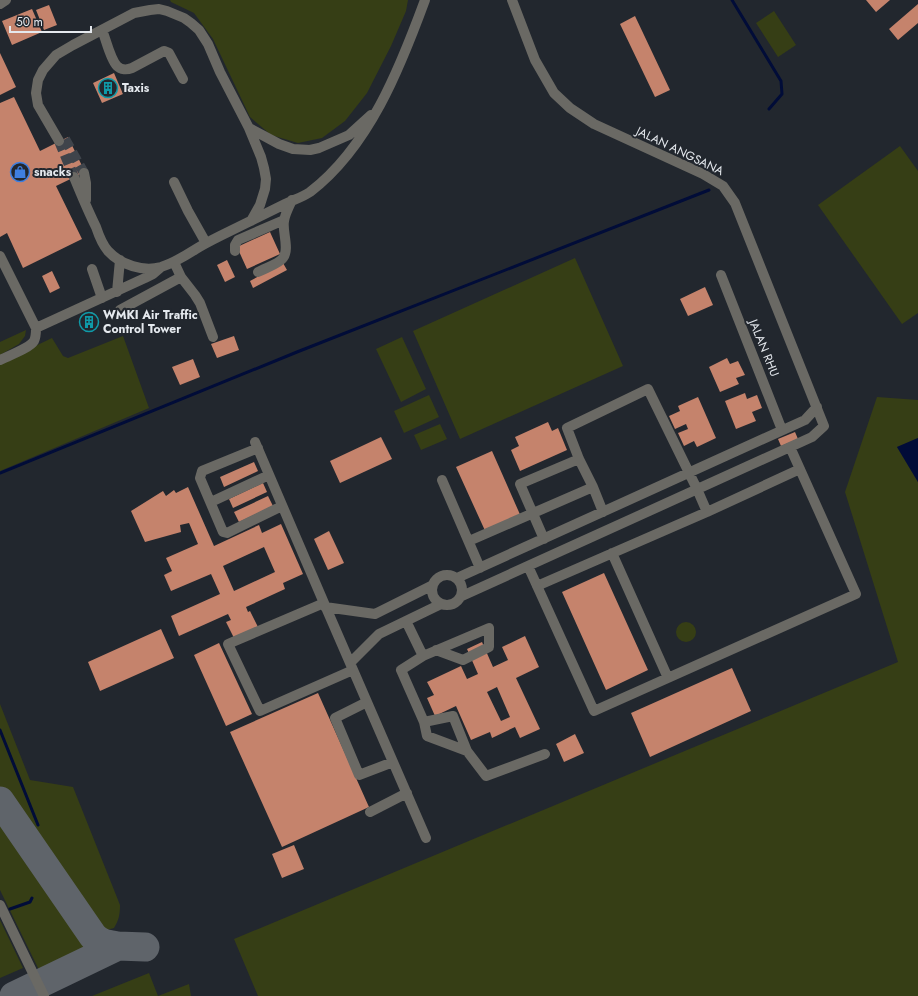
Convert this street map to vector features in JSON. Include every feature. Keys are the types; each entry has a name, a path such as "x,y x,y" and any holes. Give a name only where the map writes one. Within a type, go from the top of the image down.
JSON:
{"street":[{"path":"0,4 6,0"},
{"path":"79,175 85,204 104,245 109,251 120,260 132,266 147,269 161,267 174,262 206,244 308,193 327,177 363,136 378,109 402,60 425,0"},
{"name":"JALAN ANGSANA","path":"512,0 536,60 554,93 570,108 594,124 703,174 722,186 735,203 824,426 812,437 790,447"},
{"path":"62,140 53,131 38,105 36,93 38,80 43,70 56,55 68,47 134,13 159,9 184,18 199,30 208,44 220,72 249,128 263,163 266,189 260,205 251,221"},
{"path":"102,30 116,66 127,70 164,51 170,53 183,79"},
{"path":"249,128 279,144 293,149 310,150 319,148 349,135 378,109"},
{"path":"174,182 206,244"},
{"path":"258,272 280,261 284,257 286,250 283,228 284,220 292,200"},
{"path":"235,251 235,245 238,240 284,220"},
{"path":"0,256 36,328 34,341 27,347 0,360"},
{"path":"117,292 120,260"},
{"path":"174,262 181,277 200,303 214,337"},
{"path":"36,328 117,292 153,274 161,267"},
{"path":"92,269 102,298"},
{"name":"JALAN RHU","path":"721,275 782,430"},
{"path":"120,310 181,277"},
{"path":"603,512 593,487 578,459 567,428 648,389 707,512"},
{"path":"457,578 805,420 817,407"},
{"path":"282,506 227,533 223,532 200,478 202,471 257,445 324,605 426,838"},
{"path":"433,585 432,593 435,600 441,604 449,606 457,602 462,596 697,489 790,447 856,594 594,711 528,566"},
{"path":"544,539 520,484 578,459"},
{"path":"537,586 707,512 800,469"},
{"path":"211,502 269,475"},
{"path":"442,480 480,568"},
{"path":"469,541 593,487"},
{"path":"612,553 668,678"},
{"path":"441,604 379,634 351,666 260,711 228,644 324,605 375,614 433,585 439,578 448,575 457,578 462,586 462,596"},
{"path":"406,621 423,656"},
{"path":"436,650 463,660 489,647 489,628 436,650 423,656 401,670 424,722 427,736 467,750"},
{"path":"367,702 335,718 359,775 393,762"},
{"path":"424,722 453,716 467,750 486,776 544,754"},
{"path":"370,812 407,793"},
{"path":"0,905 44,996"}],"green space":[{"path":"170,0 408,0 406,11 391,46 367,93 345,121 322,138 298,143 271,135 250,117 213,39 194,13 171,2"},
{"path":"774,11 796,45 778,57 756,23"},
{"path":"900,146 918,171 918,313 902,324 818,205"},
{"path":"575,258 623,366 460,439 413,331"},
{"path":"26,330 25,336 19,344 0,355 0,342"},
{"path":"123,336 149,408 0,471 0,363 52,338 63,356 68,358"},
{"path":"402,337 426,389 401,402 376,349"},
{"path":"429,395 439,417 404,433 394,411"},
{"path":"877,397 918,400 918,438 897,447 918,482 918,996 258,996 234,939 898,662 845,492"},
{"path":"440,424 447,439 421,450 414,435"},
{"path":"686,622 693,625 696,632 693,639 686,642 679,639 676,632 679,625"},
{"path":"0,704 30,780 73,787 120,905 119,917 114,928 103,931 99,929 76,902 0,795"},
{"path":"0,820 85,940 85,945 81,952 39,970 0,890"},
{"path":"0,920 23,968 0,978"},
{"path":"149,973 158,996 92,996"},
{"path":"189,984 191,996 158,996"}],"water":[{"path":"918,438 918,482 897,447"}],"building":[{"path":"866,0 890,0 876,12"},
{"path":"918,4 918,23 898,40 889,29"},
{"path":"49,5 57,25 44,30 36,10"},
{"path":"32,9 42,32 12,45 2,21"},
{"path":"635,16 670,90 655,97 620,24"},
{"path":"0,53 16,87 0,95"},
{"name":"Taxis","path":"114,73 123,94 102,103 93,83"},
{"path":"14,97 40,151 68,137 85,172 56,186 82,239 23,268 7,233 0,237 0,103"},
{"path":"270,232 280,254 247,269 237,247"},
{"path":"227,260 235,277 225,282 217,265"},
{"path":"283,263 287,270 253,288 250,281"},
{"path":"52,271 60,288 50,293 42,276"},
{"path":"705,287 713,305 688,316 680,299"},
{"name":"WMKI Air Traffic Control Tower","path":"91,312 95,314 99,323 97,327 88,331 84,329 80,320 81,316"},
{"path":"234,336 239,350 217,358 211,344"},
{"path":"727,358 730,364 738,361 745,375 736,378 739,384 720,392 709,367"},
{"path":"193,359 200,377 180,385 172,367"},
{"path":"745,393 747,399 757,395 762,408 752,412 756,421 736,429 725,401"},
{"path":"698,397 716,438 697,447 694,441 684,446 678,433 688,429 686,424 675,429 669,416 680,411 678,406"},
{"path":"548,422 552,431 558,428 567,450 520,471 511,450 519,446 515,437"},
{"path":"795,432 798,439 781,446 778,439"},
{"path":"381,437 392,459 340,483 330,461"},
{"path":"492,451 522,519 487,535 456,467"},
{"path":"254,462 258,471 224,487 220,477"},
{"path":"263,483 267,492 233,508 229,499"},
{"path":"188,487 214,546 259,525 262,533 281,524 303,574 283,583 285,589 246,607 248,612 250,611 259,629 235,640 226,622 231,620 228,614 179,636 171,616 220,594 211,574 171,591 164,575 172,571 166,558 198,544 189,523 180,525 181,532 145,542 131,511 163,491 166,496 174,490 176,493","holes":["264,547 275,572 234,591 223,566"]},
{"path":"268,496 273,506 239,522 234,512"},
{"path":"329,531 344,563 328,570 314,539"},
{"path":"604,573 648,670 606,690 562,592"},
{"path":"161,629 174,658 100,691 88,662"},
{"path":"525,636 539,667 516,678 540,729 520,738 515,727 492,738 490,732 471,740 456,706 435,716 427,698 434,695 427,682 461,666 467,679 478,674 467,649 482,642 493,667 508,660 502,647","holes":["497,687 510,717 501,721 487,692"]},
{"path":"219,643 252,714 226,726 194,655"},
{"path":"732,668 751,711 650,757 631,713"},
{"path":"318,693 369,807 282,847 230,732"},
{"path":"575,734 584,753 564,762 556,744"},
{"path":"294,845 304,869 282,878 272,854"}],"waterway":[{"path":"732,0 781,81 782,94 769,109"},
{"path":"0,473 297,352 709,190"},
{"path":"0,730 38,825"},
{"path":"10,909 30,902 32,898"}],"taxiway":[{"path":"0,801 93,936 102,942 118,946"},
{"path":"14,996 118,946 145,947"}],"tunnel":[{"path":"65,139 84,173"},
{"path":"59,141 74,177"}],"place":[{"name":"Taxis","path":"108,88"},
{"name":"snacks","path":"20,172"},
{"name":"WMKI Air Traffic Control Tower","path":"89,322"}]}
